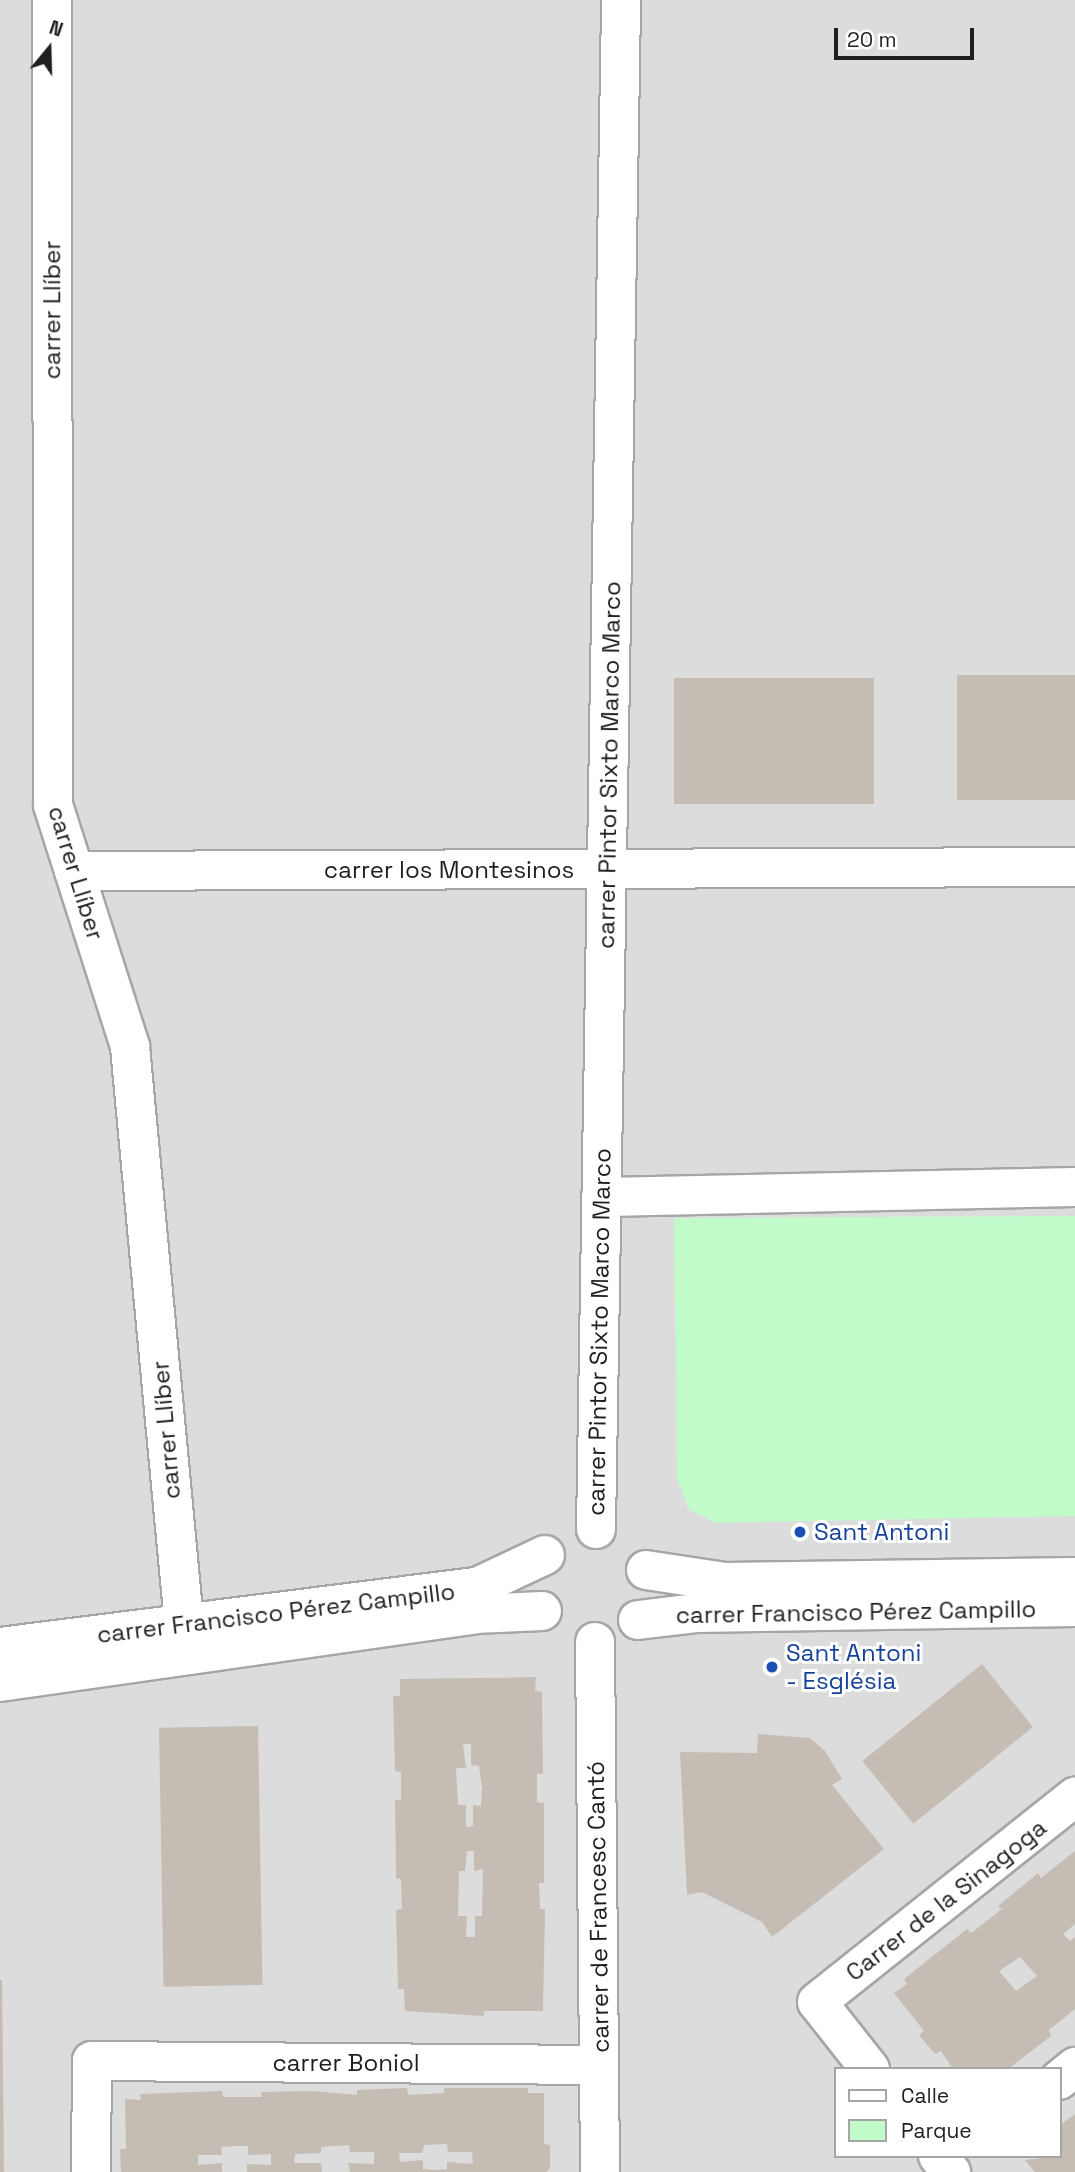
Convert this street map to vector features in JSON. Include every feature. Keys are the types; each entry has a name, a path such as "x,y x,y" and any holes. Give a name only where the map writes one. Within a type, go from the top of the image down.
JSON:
{"street":[{"name":"carrer Llíber","path":"52,0 53,805 130,1047 186,1641"},
{"name":"carrer Pintor Sixto Marco Marco","path":"596,1529 621,0"},
{"name":"carrer los Montesinos","path":"74,871 1075,867"},
{"path":"601,1197 1075,1187"},
{"path":"596,1529 629,1543 646,1570 650,1584 638,1619 616,1637 595,1642 561,1632 542,1611 537,1576 545,1555 568,1535 596,1529"},
{"name":"carrer Francisco Pérez Campillo","path":"0,1682 186,1641 477,1587 545,1555"},
{"name":"carrer Francisco Pérez Campillo","path":"646,1570 725,1582 1075,1577"},
{"name":"carrer Francisco Pérez Campillo","path":"638,1619 696,1613 1075,1607"},
{"name":"carrer Francisco Pérez Campillo","path":"0,1647 186,1641 475,1614 542,1611"},
{"name":"carrer de Francesc Cantó","path":"595,1642 600,2172"},
{"name":"Carrer de la Sinagoga","path":"868,2067 817,2002 1075,1797"},
{"name":"carrer Boniol","path":"91,2172 93,2061 599,2065"},
{"path":"1061,2078 1075,2067"}],"shaded area":[{"path":"0,0 1075,0 1075,2172 0,2172"}],"green space":[{"path":"1075,1216 1075,1516 717,1523 689,1510 677,1479 674,1218"}],"building":[{"path":"957,675 1075,675 1075,800 957,800"},
{"path":"674,678 874,678 874,804 674,804"},
{"path":"982,1664 1033,1727 913,1824 862,1761"},
{"path":"536,1677 535,1691 542,1692 543,1774 537,1774 537,1802 544,1803 544,1883 539,1883 540,1909 545,1909 543,2011 484,2011 484,2016 405,2011 404,1989 398,1989 396,1910 402,1909 401,1879 396,1878 395,1800 401,1800 401,1772 395,1771 393,1696 400,1696 400,1679","holes":["463,1744 471,1744 471,1765 479,1766 482,1788 481,1806 473,1805 473,1826 466,1827 466,1805 458,1805 456,1768 466,1768","467,1851 474,1851 474,1871 483,1869 482,1916 475,1916 475,1937 466,1937 467,1916 458,1916 459,1871 465,1871"]},
{"path":"258,1726 263,1985 164,1987 159,1728"},
{"path":"758,1734 810,1738 825,1751 842,1779 832,1785 884,1849 772,1937 762,1922 702,1892 687,1895 680,1752 757,1753"},
{"path":"1075,1851 1075,1924 1063,1934 1070,1941 1075,1937 1075,2009 1049,2030 1051,2036 1011,2067 952,2067 941,2051 935,2054 919,2035 924,2031 894,1993 907,1984 904,1979 967,1929 971,1933 1002,1909 998,1906 1038,1873 1041,1878","holes":["1020,1957 1037,1976 1016,1991 999,1971"]},
{"path":"2,1980 4,2172 0,2172"},
{"path":"407,2088 408,2095 444,2093 444,2088 528,2088 528,2093 544,2093 544,2144 550,2145 550,2168 546,2172 350,2172 348,2163 374,2164 374,2152 350,2152 349,2145 321,2147 321,2153 295,2154 294,2163 321,2163 322,2172 247,2172 247,2164 271,2165 271,2154 248,2155 248,2146 234,2146 221,2147 222,2155 198,2155 198,2165 222,2163 222,2172 121,2172 120,2149 126,2149 125,2099 141,2100 140,2094 222,2091 223,2097 262,2097 261,2092 312,2091 357,2095 357,2090","holes":["447,2144 448,2152 472,2152 473,2164 447,2162 447,2169 435,2170 423,2169 423,2160 400,2162 399,2153 422,2153 424,2145"]},
{"path":"1075,2114 1075,2172 1035,2172 1025,2160 1061,2158 1061,2124"}],"place":[{"name":"Sant Antoni","path":"800,1532"},
{"name":"Sant Antoni - Església","path":"772,1667"}]}
